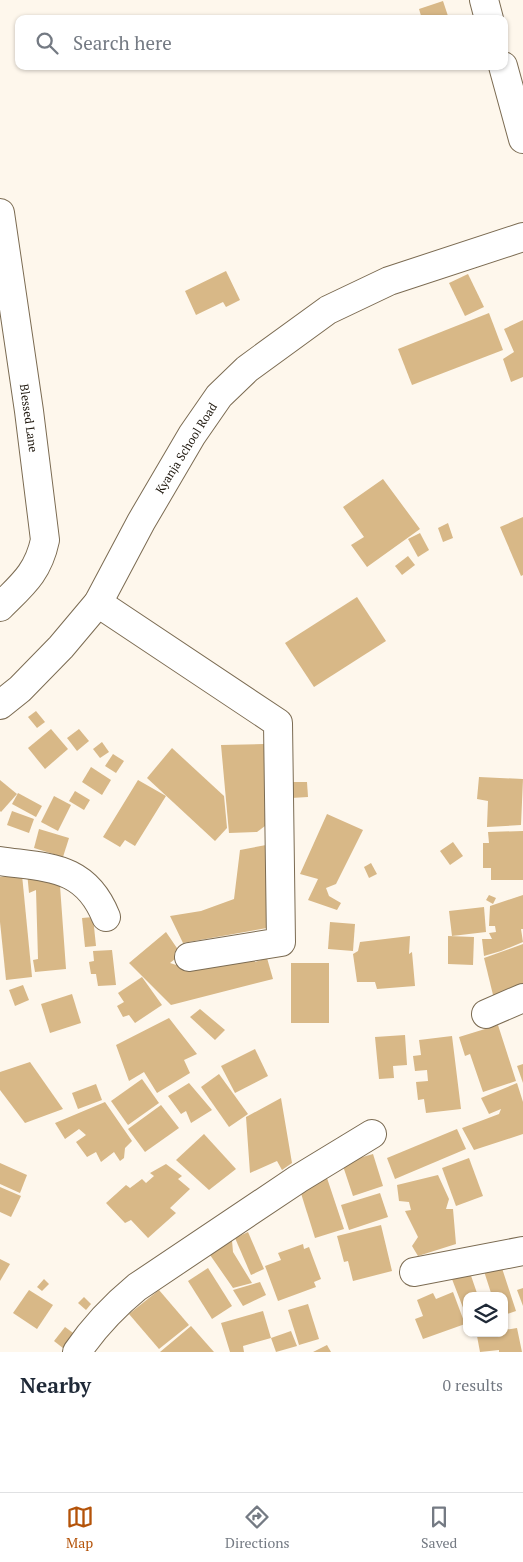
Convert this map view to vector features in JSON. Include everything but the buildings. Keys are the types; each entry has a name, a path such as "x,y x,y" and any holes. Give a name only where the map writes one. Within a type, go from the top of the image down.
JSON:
{"street":[{"path":"484,0 488,15"},
{"path":"504,70 523,139"},
{"name":"Blessed Lane","path":"0,213 29,411 45,540 36,568 0,607"},
{"name":"Kyanja School Road","path":"0,704 20,689 61,647 98,603 192,435 219,396 247,369 328,310 388,281 523,237"},
{"path":"98,603 278,724 281,942 189,957"},
{"path":"0,861 53,869 71,875 90,889 99,900 106,917"},
{"path":"486,1014 523,998"},
{"path":"77,1352 89,1334 114,1306 137,1286 298,1179 372,1134"},
{"path":"414,1272 523,1251"}]}
